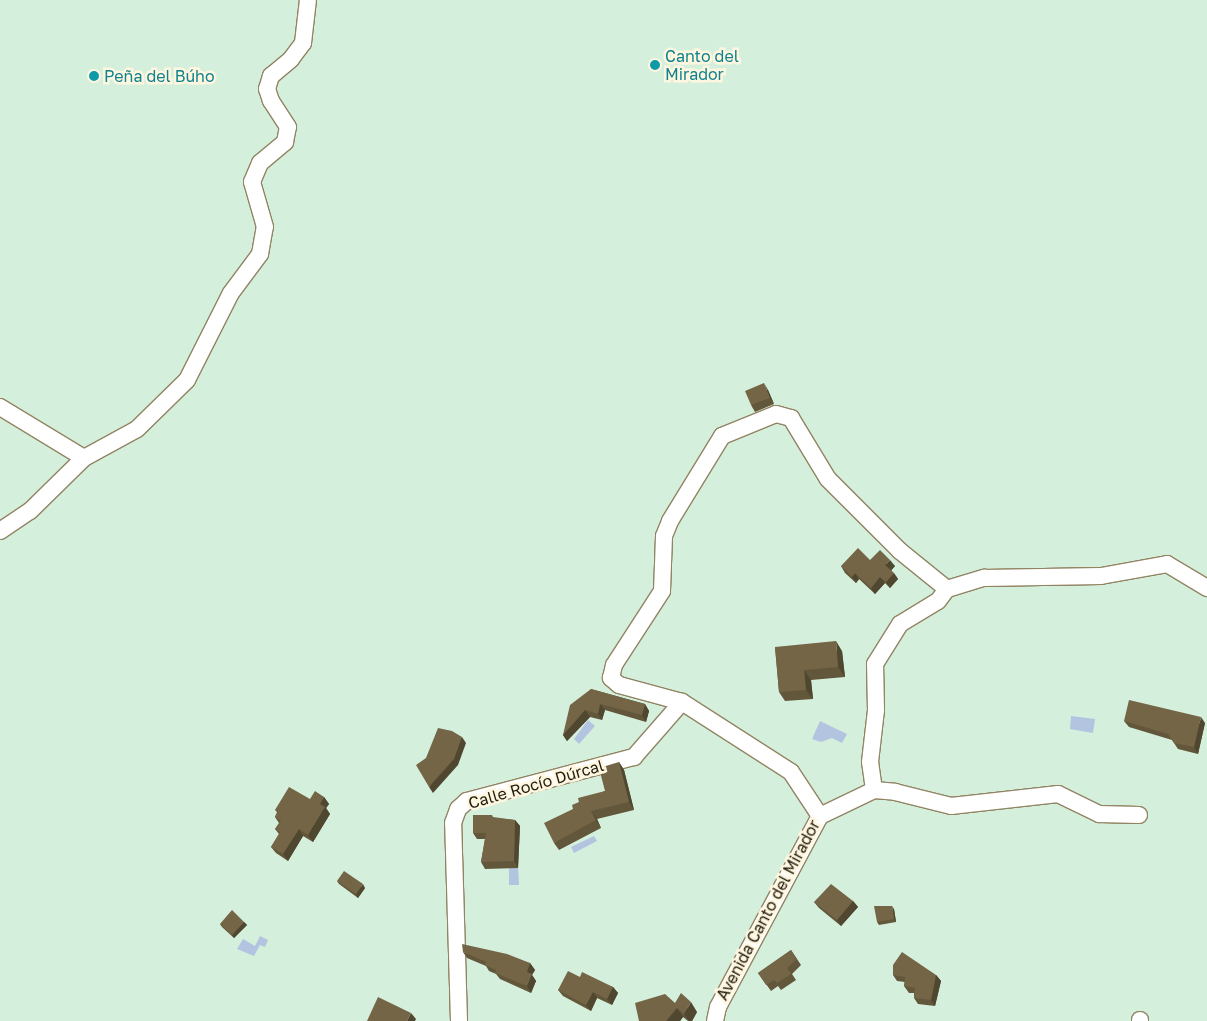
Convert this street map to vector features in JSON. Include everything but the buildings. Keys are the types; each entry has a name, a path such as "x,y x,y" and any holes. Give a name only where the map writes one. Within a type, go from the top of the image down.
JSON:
{"street":[{"path":"0,531 30,511 84,458 137,428 188,380 231,293 260,254 265,227 252,182 260,163 285,142 288,126 270,101 267,89 272,76 291,59 303,43 308,0"},
{"path":"0,407 84,458"},
{"name":"Avenida Canto del Mirador","path":"715,1021 718,1007 820,816 791,772 682,702 619,685 611,678 614,665 662,591 664,536 670,521 722,436 776,414 791,418 828,479 900,551 947,588"},
{"path":"874,790 870,762 876,710 875,664 900,624 938,601 947,588 984,578 1101,576 1168,564 1206,588"},
{"name":"Calle Rocío Dúrcal","path":"459,1021 453,822 458,809 468,801 634,756 682,702"},
{"path":"820,816 874,790 895,792 951,806 1058,794 1099,814 1139,815"}],"green space":[{"path":"0,0 1207,0 1207,1021 0,1021"}],"water":[{"path":"1071,716 1095,719 1093,733 1070,729"},
{"path":"588,720 595,726 579,744 574,739"},
{"path":"820,721 847,734 842,743 832,738 821,742 812,739"},
{"path":"594,836 597,841 574,853 571,847"},
{"path":"509,863 518,863 519,885 509,885"},
{"path":"260,936 268,940 265,947 260,945 254,956 237,949 243,939 255,946"}],"place":[{"name":"Canto del Mirador","path":"655,65"},
{"name":"Peña del Búho","path":"94,76"}]}
